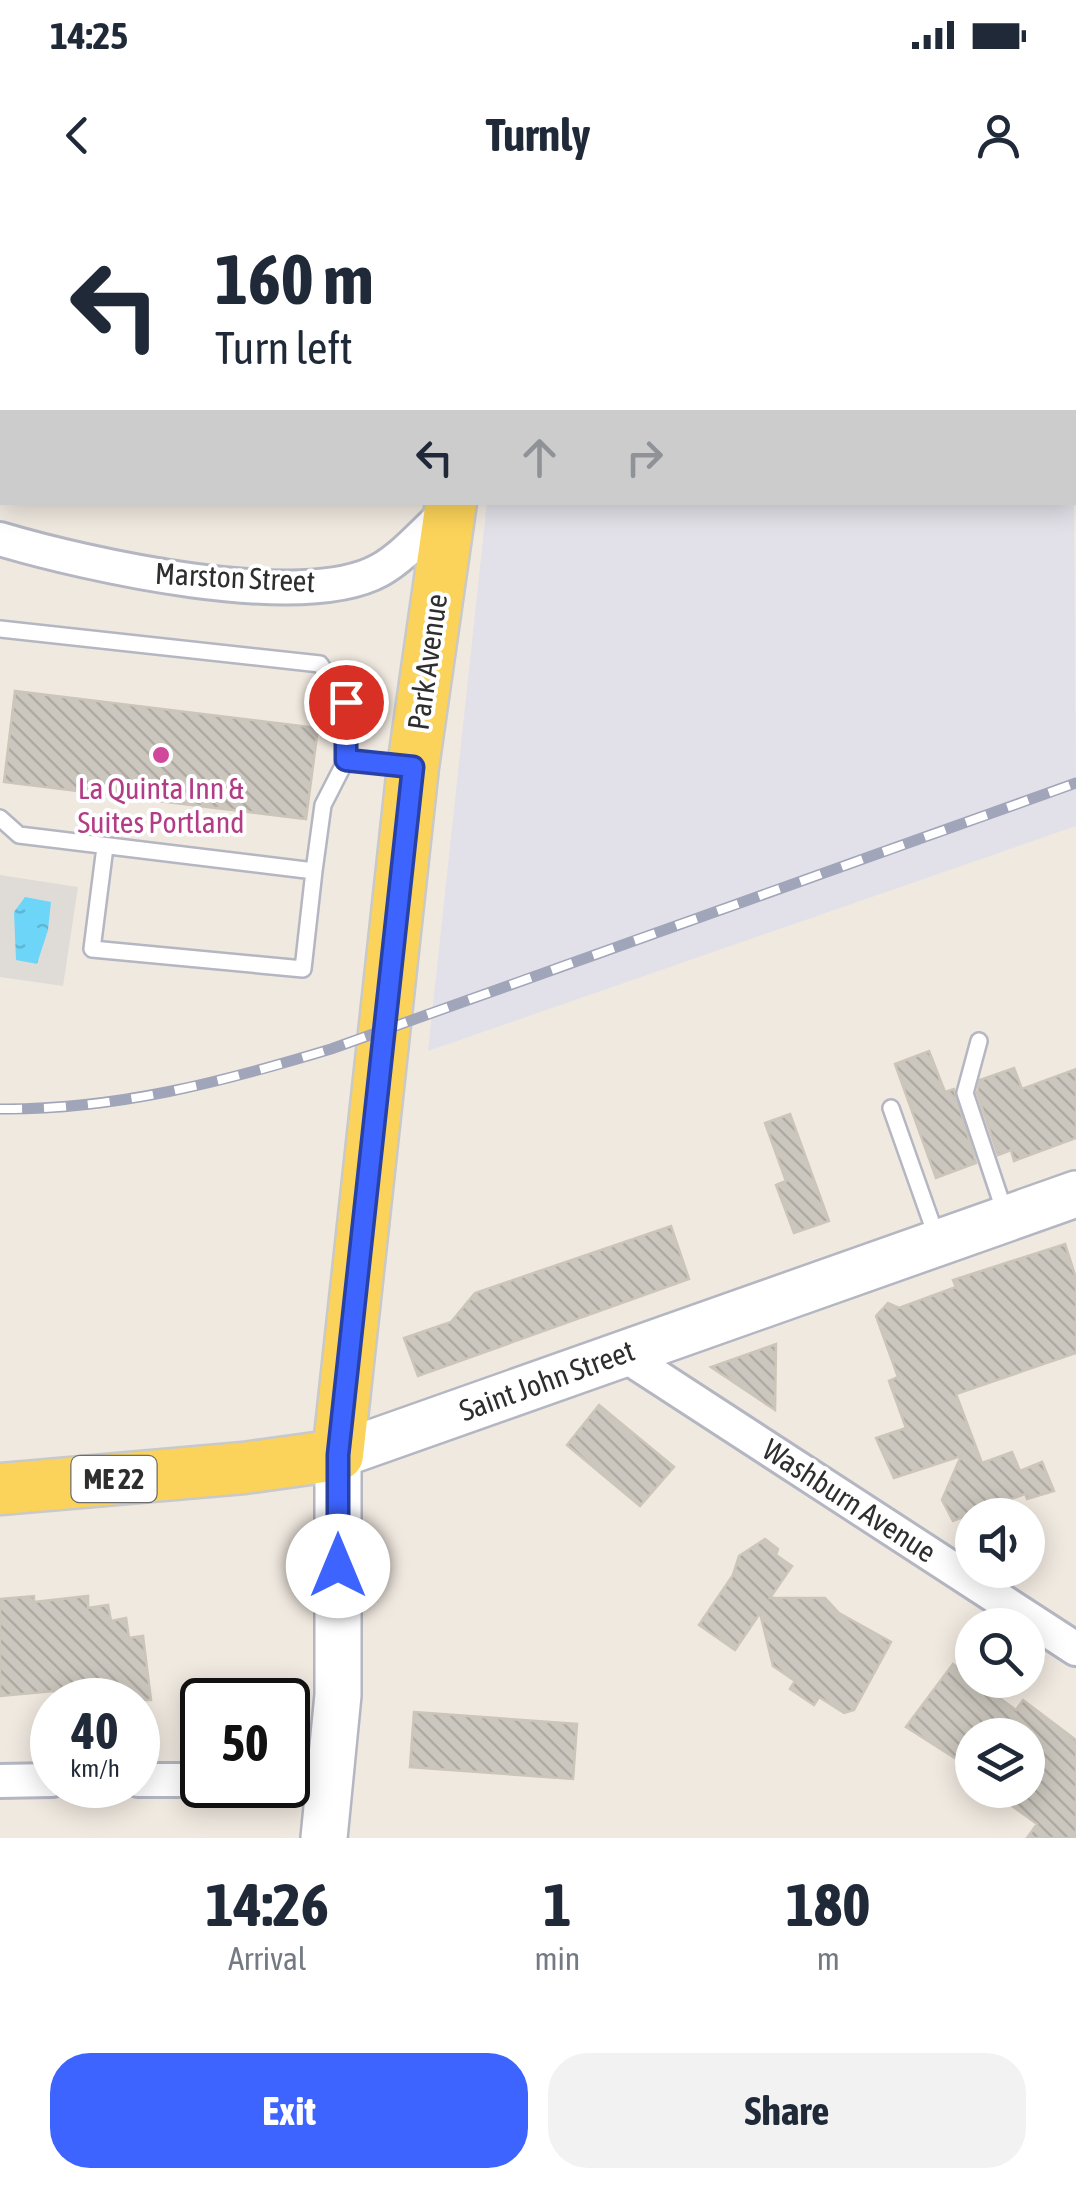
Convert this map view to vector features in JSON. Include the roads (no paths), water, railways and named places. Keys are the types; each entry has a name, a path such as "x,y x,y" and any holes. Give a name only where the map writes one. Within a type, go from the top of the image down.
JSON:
{"main road":[{"name":"Park Avenue","path":"310,1776 338,1695 338,1455 413,767 450,506"},
{"name":"Saint John Street","path":"0,1490 228,1470 338,1455 1076,1194"},
{"name":"Park Avenue","path":"310,1783 324,1838"}],"street":[{"name":"Marston Street","path":"0,539 137,573 217,584 296,586 341,582 380,570 450,506"},
{"name":"Washburn Avenue","path":"622,1353 1076,1648"},
{"path":"3,1778 30,1779"}],"lane":[{"path":"0,630 320,664 346,702 346,760 323,805 302,970 92,949 105,847"},
{"path":"346,760 413,767"},
{"path":"0,818 19,835 314,871"},
{"path":"979,1041 965,1092 1007,1219"},
{"path":"891,1108 939,1243"}],"water":[{"path":"25,897 51,902 48,930 37,964 16,960 14,912"}],"railway":[{"path":"0,1109 85,1105 168,1092 331,1049 1076,783"}],"place":[{"name":"La Quinta Inn & Suites Portland","path":"161,755"}]}
